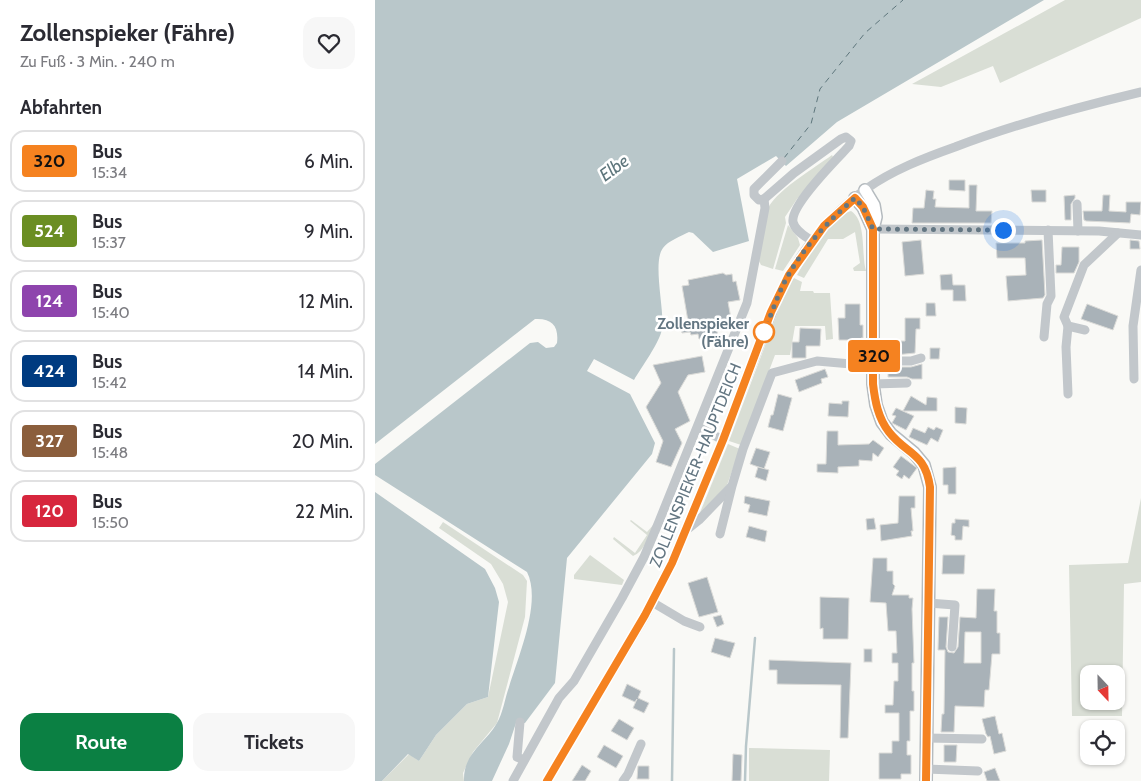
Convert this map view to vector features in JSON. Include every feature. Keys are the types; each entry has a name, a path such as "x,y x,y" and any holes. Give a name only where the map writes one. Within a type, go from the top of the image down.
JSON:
{"main road":[{"path":"865,190 876,212 873,229 873,384 876,405 882,422 891,434 920,459 924,465 931,495 926,781"},
{"path":"855,198 863,207 873,229"}],"street":[{"name":"ZOLLENSPIEKER-HAUPTDEICH","path":"547,781 652,602 687,530 783,286 796,263 812,241 835,215 865,190 881,179 913,164 988,134 1141,92"},
{"path":"782,160 754,189 756,198 759,200 764,199 810,160 841,139 849,139 851,144 795,209 793,220 795,227 812,241"},
{"path":"513,781 559,698 574,681 644,556 698,428 747,303 765,208 764,199"},
{"path":"1077,204 1078,231"},
{"path":"873,229 1048,230 1141,235"},
{"path":"1044,337 1047,304 1051,296 1048,230"},
{"path":"1068,394 1066,347 1068,326 1064,317 1084,265 1118,233"},
{"path":"1134,379 1133,326 1141,270"},
{"path":"1068,326 1085,330"},
{"path":"720,534 743,449 772,373 817,361 874,364 911,361 921,358"},
{"path":"873,384 907,384"},
{"path":"698,428 723,440"},
{"path":"687,530 732,486"},
{"path":"652,602 700,627"},
{"path":"929,603 955,605 952,647"},
{"path":"520,722 517,757 523,760"},
{"path":"927,738 982,739"},
{"path":"623,781 641,744"},
{"path":"926,769 978,771"}],"shaded area":[{"path":"1065,0 1141,0 1141,18 1000,83 993,66 941,87 912,84"},
{"path":"832,155 833,157 797,199 785,217 786,223 773,269 761,265 759,261 763,230 767,211 771,204 777,196"},
{"path":"851,211 856,216 861,230 866,271 854,271 853,268 860,263 855,232 843,239 828,239 804,278 797,275 805,261 804,259 825,231 838,218"},
{"path":"788,225 798,238 800,245 783,271 775,269"},
{"path":"794,278 802,282 800,291 830,293 833,339 826,340 825,326 795,326 790,355 775,355 741,445 729,441 777,314 789,284"},
{"path":"728,444 740,449 727,485 699,515"},
{"path":"1141,498 1141,582 1124,584 1123,665 1080,665 1080,710 1122,710 1122,716 1072,716 1069,565 1128,563"},
{"path":"631,520 647,532 654,524 643,547 633,556 613,539 614,537 635,553 647,535"},
{"path":"443,522 523,575 527,581 525,617 497,723 473,752 463,773 464,781 382,781 409,754 419,761 436,735 467,704 488,697 508,602 503,584 491,564 439,528"},
{"path":"590,555 624,580 622,585 574,579 574,575"},
{"path":"749,748 830,750 829,781 749,781"}],"water":[{"name":"Elbe","path":"375,0 1044,0 837,122 786,166 776,156 737,179 749,241 713,252 693,233 689,232 665,245 660,255 659,264 662,329 650,355 634,380 594,359 587,371 630,394 655,443 652,454 567,558 555,683 525,723 516,723 509,744 492,781 464,781 465,771 471,756 499,719 523,645 532,598 531,584 527,572 375,475 375,464 530,343 538,342 546,348 554,347 557,343 557,332 550,322 535,319 375,444"},
{"path":"375,492 485,569 495,588 499,602 488,697 467,704 436,735 419,761 408,754 382,781 375,781"}],"building":[{"path":"949,180 965,180 965,191 949,190"},
{"path":"969,185 977,185 976,211 992,211 991,223 912,223 913,208 924,208 926,190 934,191 935,207 969,208"},
{"path":"1031,190 1046,190 1046,202 1032,202"},
{"path":"1075,195 1071,204 1071,220 1065,220 1064,196"},
{"path":"1103,195 1110,195 1109,211 1126,212 1126,202 1141,202 1140,215 1131,214 1130,223 1084,220 1083,211 1102,211"},
{"path":"921,240 924,274 905,276 902,242"},
{"path":"1042,240 1045,295 1043,298 1008,301 1006,276 1026,275 1025,258 997,258 996,243 1025,243 1025,241"},
{"path":"1130,240 1139,241 1140,249 1130,249"},
{"path":"1062,247 1079,247 1079,262 1074,273 1056,273 1056,265 1061,265"},
{"path":"723,273 726,275 732,274 733,282 736,281 740,300 728,302 732,324 730,328 717,331 718,336 699,339 698,334 682,333 680,322 688,321 682,286 689,285 688,280"},
{"path":"952,274 953,285 965,285 966,301 953,301 953,290 941,290 940,275"},
{"path":"926,303 935,303 936,316 926,316"},
{"path":"845,304 860,304 860,325 863,325 863,338 860,340 839,340 838,318 845,318"},
{"path":"1087,304 1118,316 1113,330 1081,319"},
{"path":"905,318 920,318 920,329 916,329 915,353 895,355 896,341 905,341"},
{"path":"800,328 821,329 820,346 806,346 806,358 792,358 792,342 799,342"},
{"path":"930,348 940,348 939,359 930,359"},
{"path":"702,356 705,372 688,375 678,392 690,421 675,429 682,443 671,467 656,462 663,441 646,407 661,383 653,365"},
{"path":"922,364 922,379 888,377 888,367 911,367"},
{"path":"825,369 828,377 821,379 822,383 799,392 795,380"},
{"path":"778,394 792,398 783,431 768,427"},
{"path":"911,396 926,405 927,397 937,398 937,411 903,411"},
{"path":"842,401 849,401 848,417 828,416 829,403 842,404"},
{"path":"955,407 967,408 966,424 955,423"},
{"path":"896,408 914,416 906,430 892,423 896,416 892,415"},
{"path":"928,427 934,430 936,427 943,430 938,442 931,438 927,445 909,437 913,428 925,433"},
{"path":"827,431 838,431 838,445 869,444 873,440 884,448 878,457 873,453 872,461 859,460 859,466 838,467 838,473 817,472 817,464 826,464"},
{"path":"756,448 770,452 764,469 750,464"},
{"path":"901,456 917,468 909,479 904,475 902,479 896,475 899,471 893,467"},
{"path":"758,467 769,470 766,481 755,477"},
{"path":"956,467 956,494 948,494 948,485 943,485 943,468"},
{"path":"745,496 770,501 767,516 748,512 750,505 744,503"},
{"path":"899,496 915,496 915,508 911,508 912,536 881,541 880,525 898,523"},
{"path":"874,518 876,529 867,530 866,519"},
{"path":"955,519 969,520 969,527 963,526 962,540 955,540 955,536 951,535 952,523 955,523"},
{"path":"749,526 767,531 765,542 746,537"},
{"path":"943,555 965,555 964,574 942,574"},
{"path":"873,558 887,558 887,571 893,571 893,584 895,586 892,595 909,595 909,598 913,598 914,663 912,663 912,691 914,691 914,711 910,711 910,741 907,741 907,755 911,755 911,774 901,774 901,779 879,779 879,753 892,753 892,741 899,741 899,713 885,713 885,705 893,705 894,681 898,681 898,663 892,663 892,653 897,653 896,631 888,631 886,603 870,602"},
{"path":"707,577 718,612 699,617 688,583"},
{"path":"977,589 995,589 994,611 997,611 997,633 1000,633 1000,654 992,654 989,690 985,690 984,707 955,706 954,732 941,732 942,714 944,714 945,650 938,650 939,617 948,617 946,647 948,652 954,653 958,647 960,617 976,618","holes":["965,632 981,632 981,663 964,663"]},
{"path":"820,597 849,598 848,639 823,639 823,628 820,629"},
{"path":"721,615 724,624 717,627 713,617"},
{"path":"715,638 735,643 730,658 711,652"},
{"path":"864,649 872,649 872,662 864,662"},
{"path":"769,660 851,663 848,738 840,738 841,685 777,684 777,670 769,670"},
{"path":"627,684 641,691 638,698 649,703 644,713 633,708 637,699 635,702 622,696"},
{"path":"995,716 999,734 1002,733 1006,751 994,754 990,736 988,737 986,734 982,719"},
{"path":"619,719 634,728 627,740 611,731"},
{"path":"604,745 623,756 616,768 597,757"},
{"path":"944,745 957,745 956,762 944,762"},
{"path":"733,754 742,755 741,781 732,781"},
{"path":"582,765 591,771 585,781 572,781"},
{"path":"638,766 649,766 649,779 637,779"},
{"path":"995,768 1000,781 987,781 984,772"}],"waterway":[{"path":"745,781 755,638"},
{"path":"672,781 674,649"}],"ferry route":[{"path":"784,158 811,124 820,89 865,33 903,0"}],"bus line":[{"name":"320","path":"547,781 645,615 672,563 687,530 771,312 783,286 800,257 824,226 855,198 863,207 869,224 873,229 873,384 878,413 887,430 914,453 924,465 928,473 931,495 926,781"}],"place":[{"name":"Zollenspieker (Fähre)","path":"764,332"}],"route":[{"path":"764,332 783,286 796,263 824,226 855,198 863,207 869,224 873,229 1003,230"}]}
